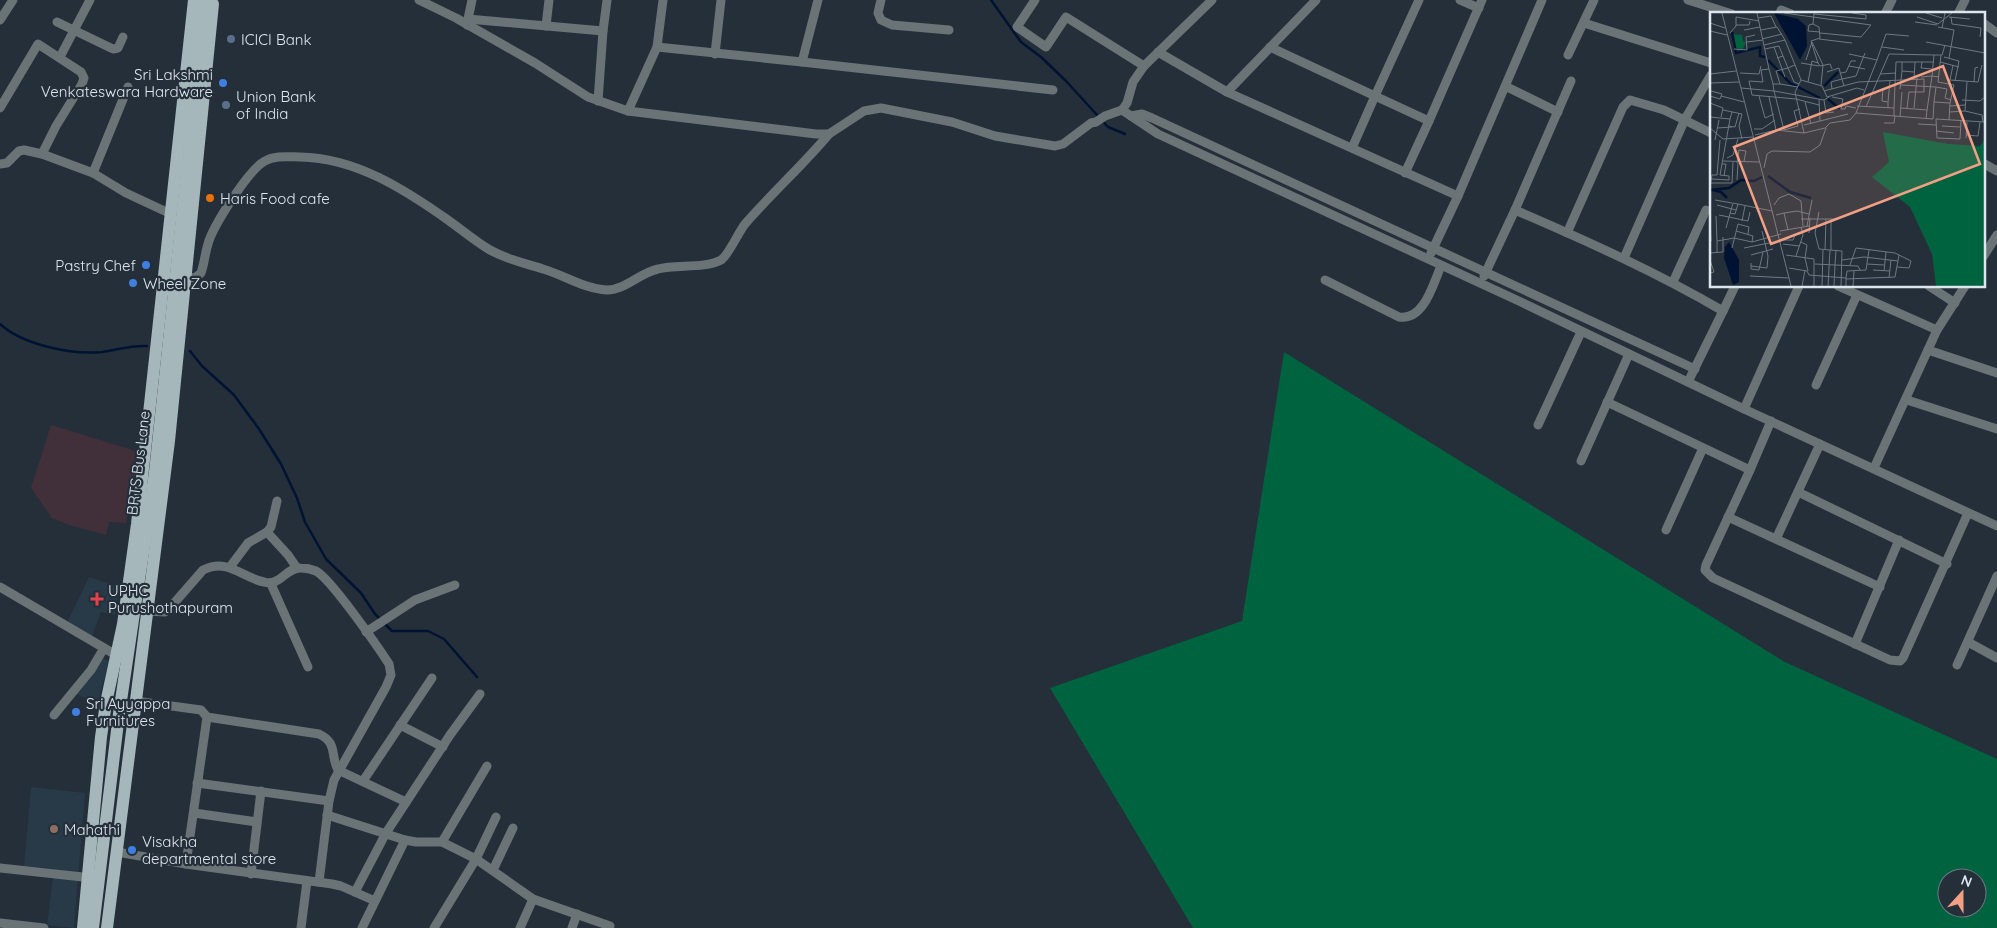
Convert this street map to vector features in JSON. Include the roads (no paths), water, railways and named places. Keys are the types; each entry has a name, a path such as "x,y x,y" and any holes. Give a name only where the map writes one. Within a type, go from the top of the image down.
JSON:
{"main road":[{"path":"83,928 93,878 101,737 137,524 194,0"},
{"name":"BRTS Bus Lane","path":"92,928 93,878 155,472 205,0"},
{"path":"107,928 169,441 213,0"}],"street":[{"path":"0,20 13,0"},
{"path":"419,0 468,22 598,101 628,111 829,134"},
{"path":"468,22 472,0"},
{"path":"546,26 549,0"},
{"path":"598,101 607,0"},
{"path":"628,111 657,46 663,0"},
{"path":"715,54 721,0"},
{"path":"802,62 818,0"},
{"path":"881,0 878,13 882,20 892,25 949,30"},
{"path":"1035,0 1017,27 1046,47 1066,17 1144,66"},
{"path":"186,277 194,278 201,273 209,240 216,225 255,168 265,160 276,157 329,159 399,186 488,249 512,261 544,269 583,285 605,290 617,289 637,277 659,268 714,263 723,259 738,232 810,157 829,134 864,111 881,108 952,122 995,136 1051,146 1063,144 1090,123 1122,110 1127,103 1134,82 1144,66 1212,0"},
{"path":"1227,92 1316,0"},
{"path":"1352,148 1374,96 1420,0"},
{"path":"1405,173 1480,4 1460,0"},
{"path":"1428,260 1507,87 1542,0"},
{"path":"1568,55 1594,0"},
{"path":"1688,0 1725,12"},
{"path":"1714,9 1718,0"},
{"path":"1780,12 1786,0"},
{"path":"1886,12 1892,0"},
{"path":"60,57 88,4"},
{"path":"57,22 116,50 123,37"},
{"path":"468,22 603,31"},
{"path":"1584,22 1710,63"},
{"path":"1984,24 1997,33"},
{"path":"0,108 38,44 81,72 84,78 42,154"},
{"path":"657,46 715,54 1053,90"},
{"path":"1270,47 1428,121"},
{"path":"1158,52 1227,92 1458,196"},
{"path":"1624,258 1685,119 1710,77"},
{"path":"1481,283 1571,81"},
{"path":"93,173 128,87"},
{"path":"1507,87 1558,112"},
{"path":"1567,233 1623,107 1630,100 1664,110 1710,132"},
{"path":"1122,110 1158,134 1210,156 1744,409 1997,526"},
{"path":"1131,116 1142,114 1152,118 1695,369"},
{"path":"0,164 7,163 19,151 24,150 42,154 93,173 126,193 171,214"},
{"path":"1984,164 1997,172"},
{"path":"1515,210 1624,258 1673,282 1723,311"},
{"path":"1673,282 1706,210"},
{"path":"1984,255 1997,235"},
{"path":"1325,280 1404,318 1416,314 1421,308 1441,266"},
{"path":"1688,382 1734,288"},
{"path":"1744,409 1798,288"},
{"path":"1843,288 1937,330"},
{"path":"1932,288 1955,303"},
{"path":"1874,468 1907,400 1937,330 1964,288"},
{"path":"1816,385 1857,294"},
{"path":"1538,426 1581,332"},
{"path":"1642,360 1647,347"},
{"path":"1928,350 1997,373"},
{"path":"1582,460 1629,354"},
{"path":"1907,400 1997,429"},
{"path":"1607,402 1750,470"},
{"path":"1771,420 1706,565 1705,570 1708,575 1896,662 1903,658 1947,564 1968,513"},
{"path":"1776,539 1820,444"},
{"path":"1666,530 1703,448"},
{"path":"1798,492 1947,564"},
{"path":"230,567 248,543 268,532 277,501"},
{"path":"1728,517 1880,587"},
{"path":"268,532 297,568"},
{"path":"1855,644 1899,540"},
{"path":"147,611 165,612 169,610 203,570 219,565 230,567 270,584 277,582 297,568 307,568 322,575 389,664 391,675 338,770 329,801 319,882"},
{"path":"1957,665 1997,576"},
{"path":"270,584 308,667"},
{"path":"366,632 415,600 455,585"},
{"path":"0,587 116,655"},
{"path":"1968,642 1997,658"},
{"path":"54,714 91,670 104,648"},
{"path":"362,781 432,678"},
{"path":"355,892 386,833 442,747 480,694"},
{"path":"135,701 201,710 207,717 319,734 330,741 338,770 406,802"},
{"path":"186,864 207,717"},
{"path":"400,725 442,747"},
{"path":"442,842 487,766"},
{"path":"198,783 329,801"},
{"path":"251,874 261,791"},
{"path":"194,813 257,822"},
{"path":"327,815 405,840 442,842 476,859 533,899 610,926"},
{"path":"434,928 476,859 496,817"},
{"path":"493,870 514,828"},
{"path":"362,928 405,840"},
{"path":"117,852 251,874 341,886 375,901"},
{"path":"0,868 113,880"},
{"path":"301,928 308,881"},
{"path":"520,928 533,899"},
{"path":"572,928 578,914"},
{"path":"0,923 44,928"}],"waterway":[{"path":"991,0 1021,42 1041,57 1066,81 1108,127 1125,134"},
{"path":"0,324 21,338 63,350 90,353 147,346"},
{"path":"190,351 202,366 234,395 259,429 281,464 297,498 305,522 326,559 361,593 375,614 392,631 428,631 444,639 477,677"}],"place":[{"name":"ICICI Bank","path":"231,39"},
{"name":"Sri Lakshmi Venkateswara Hardware","path":"223,83"},
{"name":"Union Bank of India","path":"226,105"},
{"name":"Haris Food cafe","path":"210,198"},
{"name":"Pastry Chef","path":"146,265"},
{"name":"Wheel Zone","path":"133,283"},
{"name":"UPHC Purushothapuram","path":"97,599"},
{"name":"Sri Ayyappa Furnitures","path":"76,712"},
{"name":"Mahathi","path":"54,829"},
{"name":"Visakha departmental store","path":"132,850"}]}
